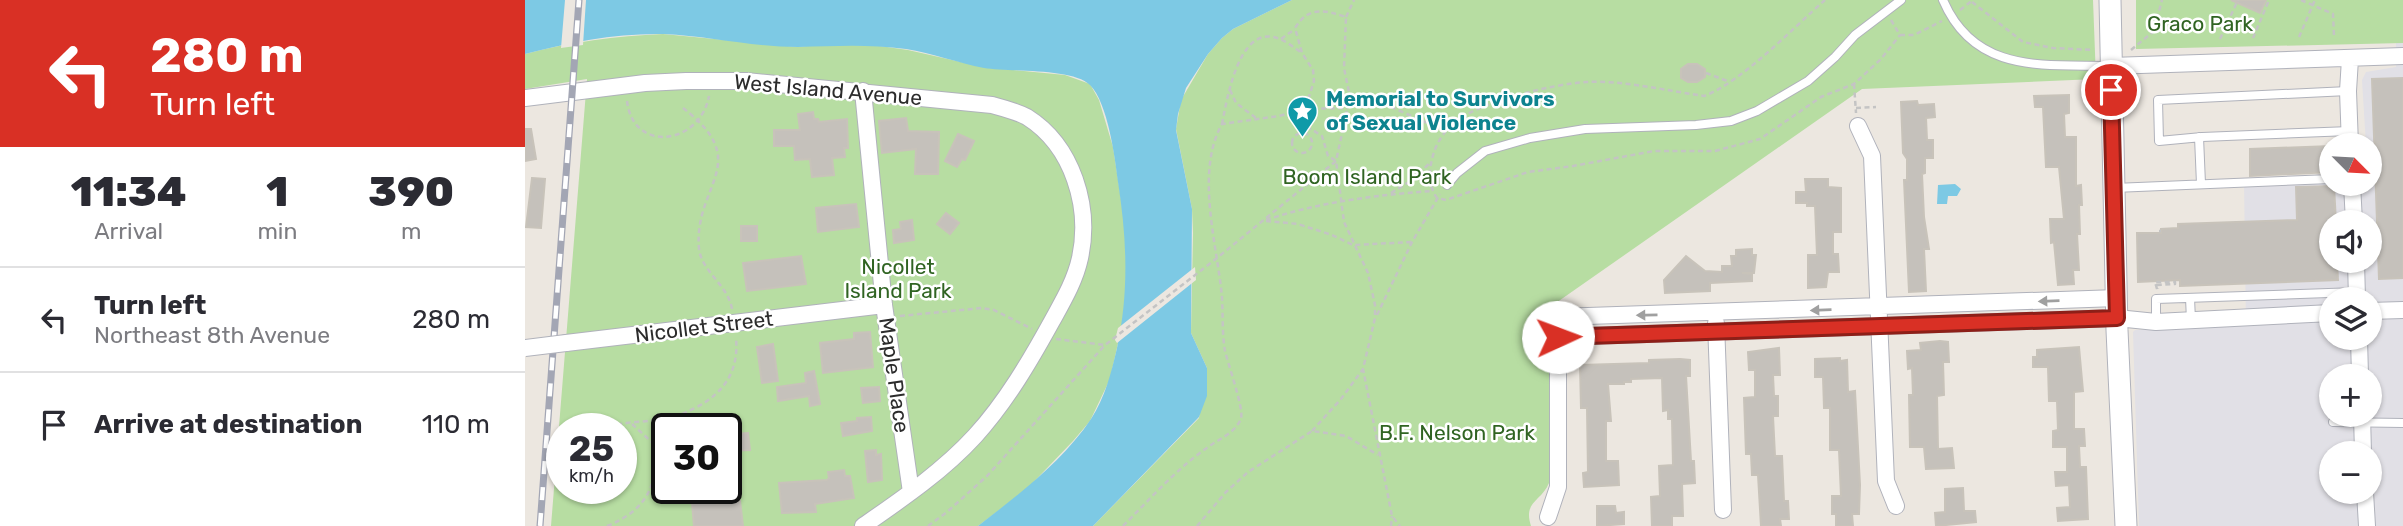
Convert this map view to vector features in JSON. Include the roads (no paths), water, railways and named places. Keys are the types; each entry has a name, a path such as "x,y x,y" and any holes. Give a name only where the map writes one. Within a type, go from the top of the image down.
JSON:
{"main road":[{"path":"2110,0 2117,56 2114,188 2126,526"}],"street":[{"path":"2117,56 2350,59 2403,56"},
{"path":"2350,59 2350,133"},
{"name":"West Island Avenue","path":"525,98 645,83 686,80 746,81 992,104 1026,117 1052,140 1072,170 1081,202 1083,230 1076,272 1066,294 1025,369 975,436 911,492 863,526"},
{"name":"Maple Place","path":"863,91 884,305 911,492"},
{"path":"1857,126 1872,156 1886,481 1896,506"},
{"name":"Nicollet Street","path":"525,348 884,305"},
{"path":"1548,517 1558,487 1558,317 1878,308 2117,308 2156,322 2319,313"},
{"path":"1558,337 1879,327 2117,308"},
{"path":"2382,311 2403,310"},
{"path":"1715,314 1723,510"},
{"path":"2366,504 2367,526"}],"lane":[{"path":"1447,185 1457,173 1485,151 1530,138 1585,129 1708,124 1731,121 1757,111 1808,81 1855,35 1901,0"},
{"path":"1943,0 1950,16 1966,34 1978,45 1999,56 2025,64 2048,66 2117,56"},
{"path":"2319,138 2199,137 2159,141 2158,100 2348,91"},
{"path":"2199,137 2201,184"},
{"path":"2114,188 2319,179"},
{"path":"2156,322 2156,299 2319,293"},
{"path":"2289,294 2290,315"},
{"path":"2260,295 2262,316"},
{"path":"2226,296 2227,318"},
{"path":"2190,298 2191,320"},
{"path":"2382,421 2403,423"}],"water":[{"path":"525,0 1292,0 1233,29 1222,38 1186,88 1178,114 1176,130 1192,209 1191,333 1207,368 1207,396 1199,417 1093,526 978,526 1039,477 1079,435 1100,402 1117,348 1125,286 1121,203 1113,146 1102,104 1090,85 1082,80 1056,73 984,68 892,47 781,47 664,34 594,39 525,54"},
{"path":"1955,184 1961,189 1957,196 1948,196 1947,204 1937,204 1938,185"}],"railway":[{"path":"540,526 579,0"}],"place":[{"name":"Memorial to Survivors of Sexual Violence","path":"1303,138"}],"park label":[{"name":"Graco Park","path":"2200,24"},
{"name":"Boom Island Park","path":"1367,177"},
{"name":"Nicollet Island Park","path":"898,279"},
{"name":"B.F. Nelson Park","path":"1457,433"}]}
